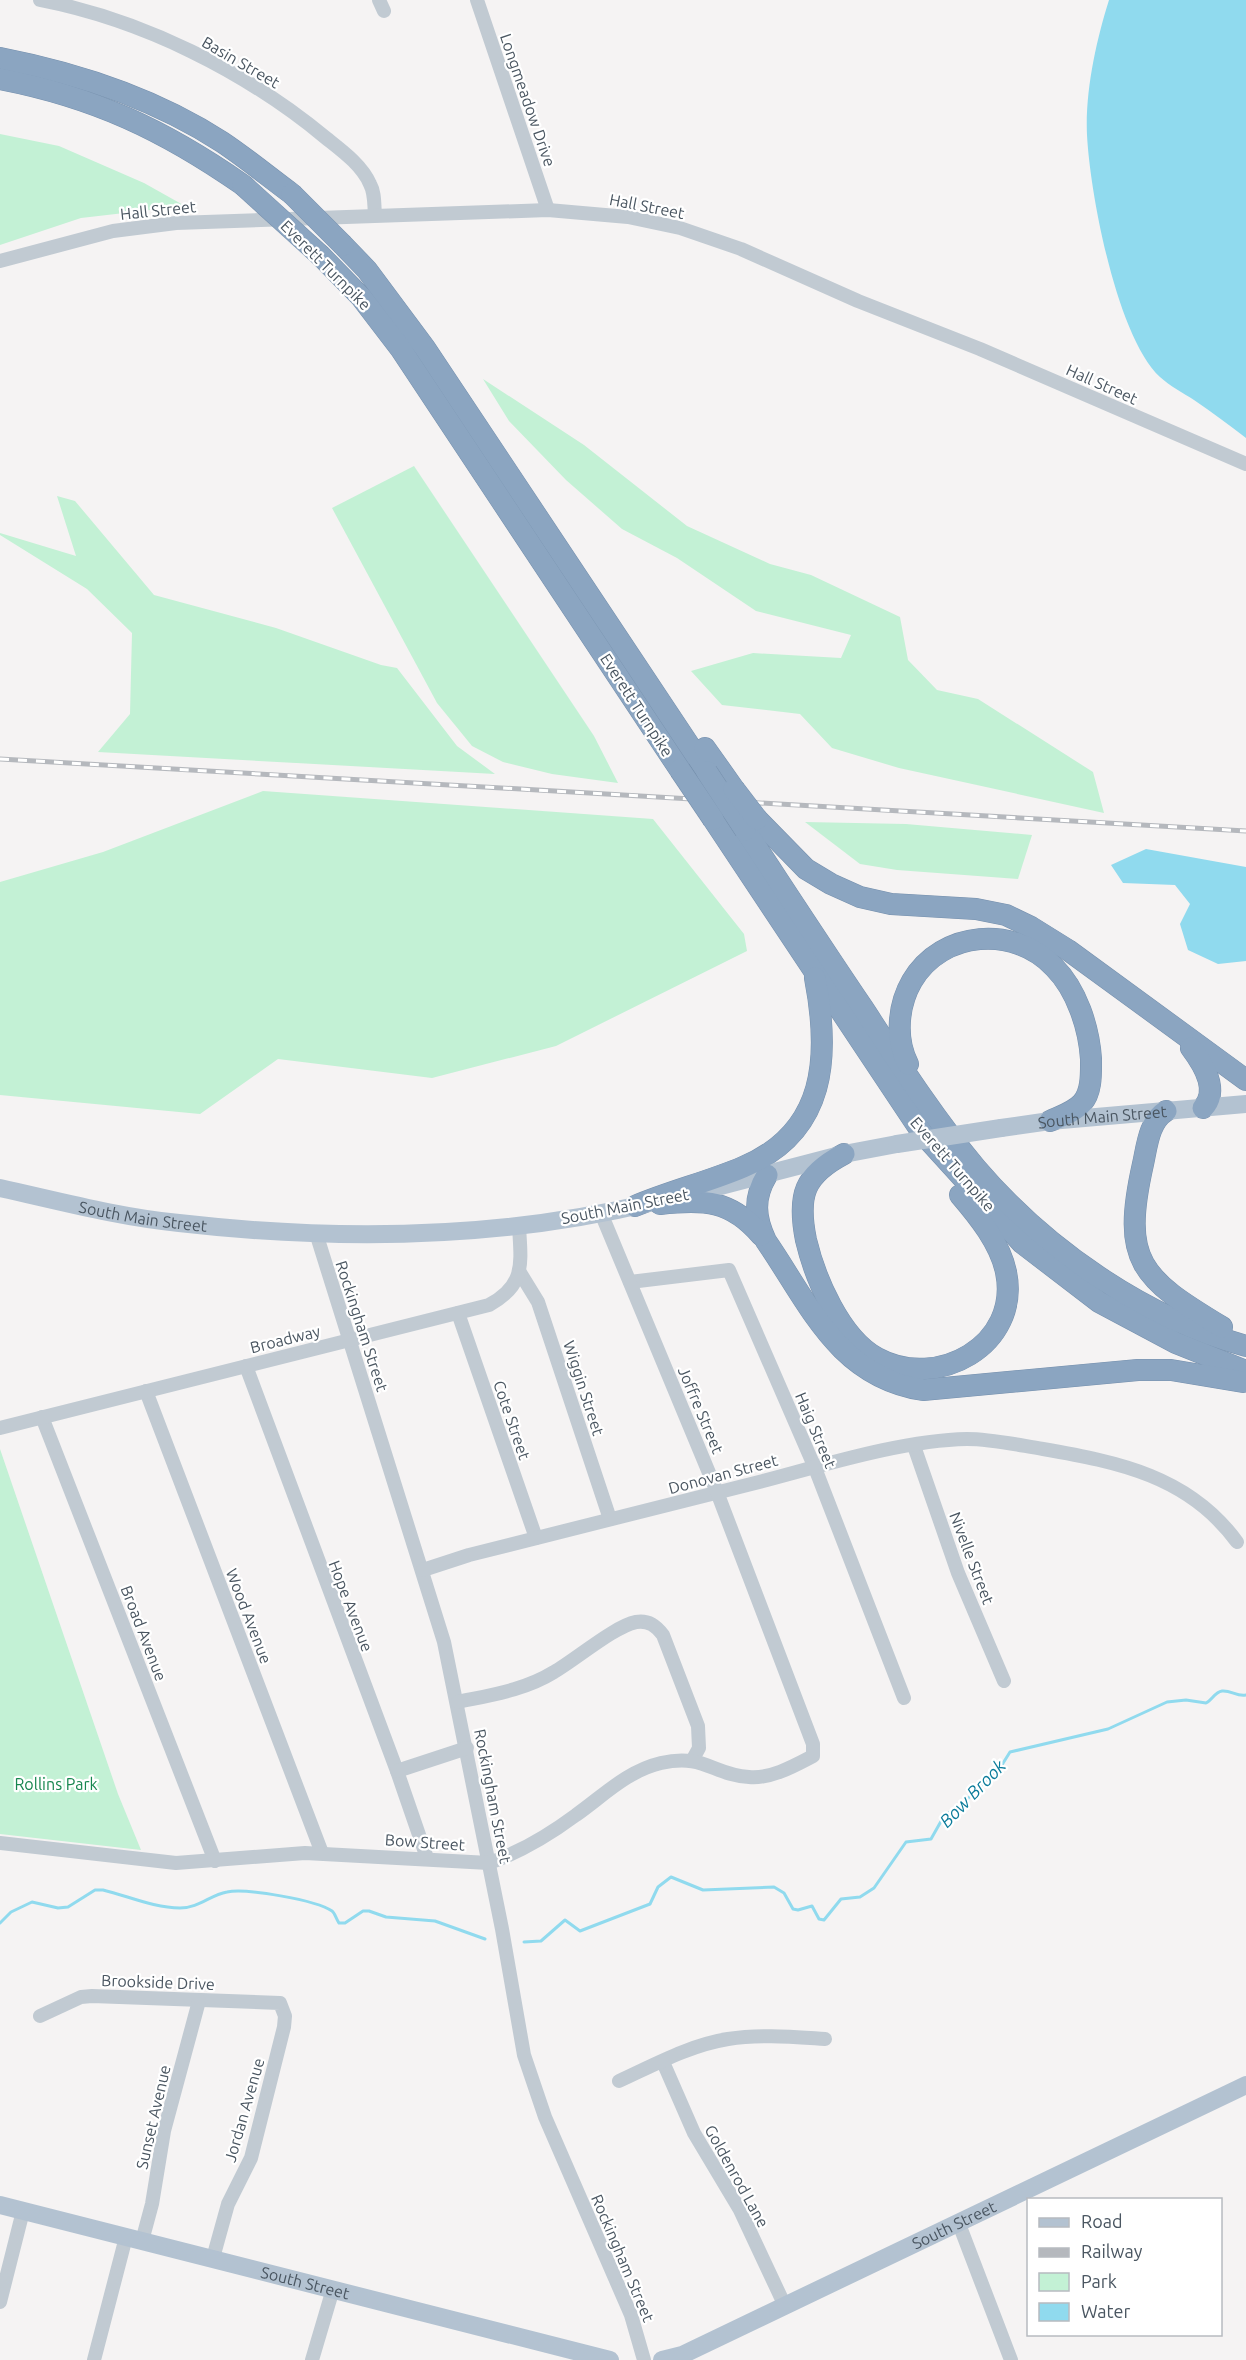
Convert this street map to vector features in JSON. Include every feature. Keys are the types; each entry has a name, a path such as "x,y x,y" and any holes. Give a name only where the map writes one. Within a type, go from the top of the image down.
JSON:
{"highway":[{"name":"Everett Turnpike","path":"0,58 43,66 105,86 165,111 222,142 292,194 343,245 367,270 407,321 707,772 751,824 949,1134 999,1192 1070,1255 1152,1308 1246,1346"},
{"name":"Everett Turnpike","path":"0,79 91,101 151,129 243,185 321,256 361,297 400,348 922,1133 1022,1243 1047,1264 1100,1302 1157,1334 1246,1371"},
{"path":"0,89 91,101"},
{"path":"525,498 609,606 734,789 751,824 806,869 831,884 860,897 891,904 976,909 1005,915 1031,927 1068,950 1246,1080"},
{"path":"949,1134 944,1118 905,1058 901,1041 902,1010 909,986 925,964 950,947 975,939 1011,941 1040,954 1063,978 1079,1008 1090,1053 1088,1093 1076,1109 1050,1120"},
{"path":"635,1206 758,1160 778,1147 799,1124 818,1086 824,1054 822,1014 813,969"},
{"path":"1177,1031 1207,1074 1210,1095 1203,1108"},
{"path":"1166,1111 1154,1122 1141,1173 1134,1220 1136,1247 1152,1276 1167,1292 1246,1340"},
{"path":"844,1154 814,1173 804,1199 805,1234 812,1262 824,1292 846,1329 862,1348 877,1358 904,1368 930,1370 947,1367 968,1358 994,1332 1007,1305 1008,1283 1003,1262 985,1228 937,1164 922,1133"},
{"path":"767,1175 759,1191 756,1208 758,1224 766,1241 832,1338 846,1354 862,1369 901,1386 922,1390 1138,1370 1171,1370 1246,1383"},
{"path":"635,1206 695,1201 722,1205 745,1219 766,1241"}],"main road":[{"name":"South Main Street","path":"0,1188 113,1213 177,1223 316,1233 414,1235 519,1226 601,1213 767,1175 844,1154 897,1144 1050,1120 1246,1104"},
{"name":"South Street","path":"662,2360 682,2355 1246,2085"},
{"name":"South Street","path":"0,2205 610,2360"}],"street":[{"name":"Basin Street","path":"40,0 79,4 189,51 283,106 340,149 365,174 373,190 375,215"},
{"name":"Longmeadow Drive","path":"477,0 548,210"},
{"name":"Hall Street","path":"0,261 72,240 151,226 375,215 548,210 628,217 711,238 858,302 980,349 1246,464"},
{"name":"Joffre Street","path":"601,1213 717,1492 813,1744 813,1756"},
{"path":"519,1226 519,1270"},
{"name":"Rockingham Street","path":"316,1233 423,1570 458,1702 525,2055 534,2086 631,2315 644,2360"},
{"name":"Broadway","path":"0,1428 458,1313 499,1299 515,1283 519,1270"},
{"name":"Wiggin Street","path":"519,1270 538,1302 610,1520"},
{"name":"Haig Street","path":"630,1282 729,1270 815,1468 904,1698"},
{"name":"Cote Street","path":"458,1313 536,1538"},
{"name":"Hope Avenue","path":"246,1366 397,1771 427,1858"},
{"name":"Wood Avenue","path":"146,1391 322,1853"},
{"name":"Broad Avenue","path":"42,1417 215,1861"},
{"name":"Donovan Street","path":"423,1570 536,1538 815,1468 914,1446 968,1439 1036,1448 1139,1470 1168,1482 1198,1502 1226,1526 1237,1542"},
{"name":"Nivelle Street","path":"914,1446 958,1573 1004,1681"},
{"path":"458,1702 534,1683 626,1626 646,1622 656,1626 663,1635 698,1726 699,1748 693,1759"},
{"path":"397,1771 467,1748"},
{"name":"Bow Street","path":"0,1843 154,1862 215,1861 322,1853 489,1863 513,1855 542,1839 621,1781 660,1763 693,1759 751,1778 772,1774 813,1756"},
{"name":"Brookside Drive","path":"40,2016 81,1997 279,2003"},
{"name":"Sunset Avenue","path":"94,2360 134,2239 152,2204 164,2131 199,2001"},
{"name":"Jordan Avenue","path":"213,2259 228,2204 250,2158 284,2027 285,2016 279,2003"},
{"path":"619,2081 698,2047 728,2039 761,2036 825,2039"},
{"name":"Goldenrod Lane","path":"663,2062 694,2133 740,2210 785,2306"},
{"path":"0,2302 23,2211"},
{"path":"959,2223 1011,2360"},
{"path":"312,2360 333,2289"}],"green space":[{"path":"0,134 59,146 144,183 185,206 81,218 0,245"},
{"path":"483,379 584,445 687,526 770,564 811,575 900,617 908,660 937,690 978,699 1093,772 1104,813 899,768 832,748 800,714 722,705 691,671 753,653 841,658 851,635 756,611 677,558 622,529 566,480 509,421"},
{"path":"414,466 594,736 618,783 552,774 503,762 472,746 437,703 332,508"},
{"path":"57,496 75,501 154,595 276,628 381,665 397,668 457,746 495,774 98,752 130,714 132,633 87,589 0,535 0,533 76,556"},
{"path":"263,791 653,819 744,934 747,951 556,1046 432,1078 278,1059 200,1114 0,1095 0,882 103,852"},
{"path":"805,822 906,824 1032,835 1018,879 897,870 860,864"},
{"name":"Rollins Park","path":"0,1449 118,1794 141,1850 0,1834"}],"water":[{"path":"1109,0 1246,0 1246,438 1160,377 1145,358 1131,331 1119,298 1100,227 1087,135 1092,67"},
{"path":"1146,849 1246,867 1246,961 1218,964 1188,950 1180,924 1190,904 1175,885 1123,883 1111,865"}],"waterway":[{"name":"Bow Brook","path":"524,1942 541,1941 565,1920 580,1931 650,1904 658,1887 671,1877 703,1890 774,1887 784,1893 793,1909 812,1906 819,1919 824,1920 841,1899 860,1897 874,1888 906,1842 931,1839 944,1816 961,1805 1000,1768 1010,1752 1108,1729 1167,1702 1186,1700 1206,1703 1222,1691 1246,1695"},
{"name":"Bow Brook","path":"0,1923 11,1912 32,1902 58,1908 68,1907 95,1890 103,1890 161,1906 180,1908 193,1906 221,1894 236,1891 264,1893 312,1903 332,1911 339,1923 345,1923 363,1911 369,1911 386,1917 435,1921 485,1939"}],"railway":[{"path":"0,759 1246,831"}]}
